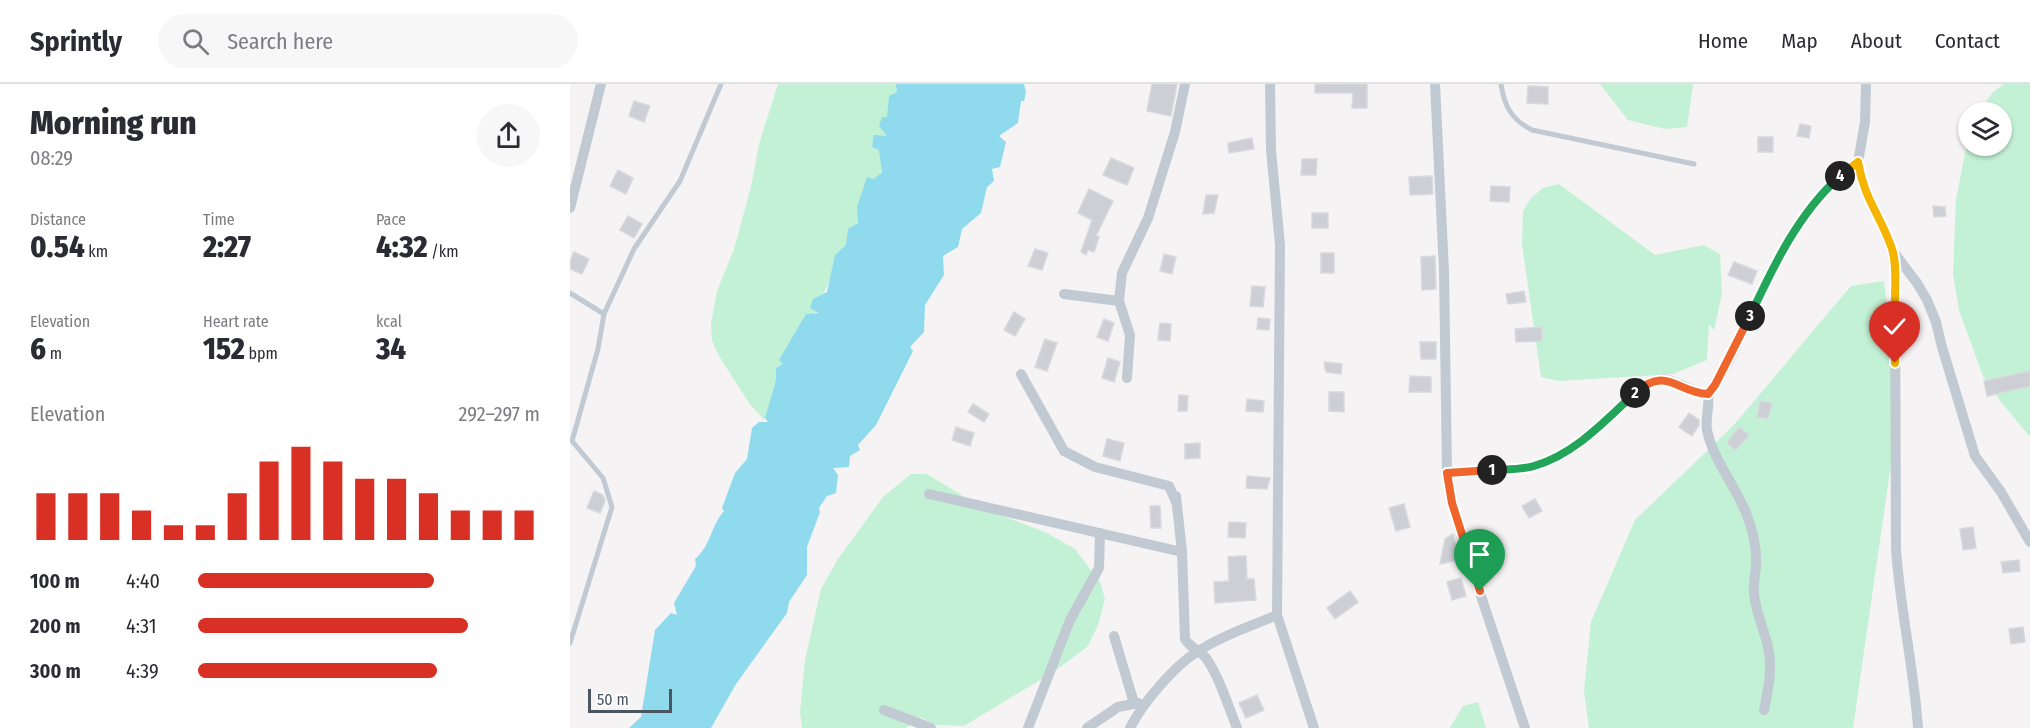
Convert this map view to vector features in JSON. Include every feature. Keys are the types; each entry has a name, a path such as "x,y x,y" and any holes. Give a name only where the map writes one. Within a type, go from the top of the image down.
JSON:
{"street":[{"path":"570,208 601,84"},
{"path":"1127,378 1130,335 1119,301 1122,273 1148,218 1175,132 1185,84"},
{"path":"1270,84 1271,150 1280,245 1276,615 1314,728"},
{"path":"1435,84 1444,271 1447,473 1461,536 1525,728"},
{"path":"1866,84 1864,122 1858,162 1865,191 1893,250 1917,282 1936,322 1976,456 2001,492 2030,542"},
{"path":"1764,710 1771,665 1753,590 1756,566 1755,545 1747,514 1715,452 1708,433 1706,422 1708,394 1734,348 1779,255 1809,208 1824,191 1858,162"},
{"path":"1893,250 1896,549 1899,586 1912,660 1918,728"},
{"path":"1064,294 1119,301"},
{"path":"1021,374 1064,451 1095,467 1169,486 1176,499 1182,552 1185,639 1205,657 1212,668 1237,728"},
{"path":"1447,473 1533,467 1557,458 1576,446 1652,381 1663,379 1698,394 1708,394"},
{"path":"929,494 1182,552"},
{"path":"1028,728 1070,620 1099,568 1100,533"},
{"path":"1130,728 1148,701 1198,650 1276,615"},
{"path":"1114,636 1134,703"},
{"path":"1087,728 1118,707 1148,701"},
{"path":"884,710 932,728"}],"lane":[{"path":"570,643 612,507 603,478 572,441 598,349 604,314 634,249 680,181 721,84"},
{"path":"1502,84 1509,110 1516,119 1532,130 1694,164"},
{"path":"570,293 604,314"}],"green space":[{"path":"778,84 912,84 910,110 764,420 749,403 719,356 712,341 711,324 717,291 734,249 751,187 759,144"},
{"path":"1600,84 1693,84 1687,127 1665,129 1628,120"},
{"path":"2004,84 2030,84 2030,437 1983,376 1959,310 1953,274 1956,200 1965,156 2012,156 2012,102 1986,102 1992,93"},
{"path":"1559,184 1655,255 1704,245 1720,254 1722,293 1714,330 1709,324 1707,360 1673,374 1559,381 1541,377 1522,244 1523,211 1531,198 1543,188"},
{"path":"1884,281 1897,389 1892,457 1853,728 1589,728 1584,691 1591,622 1635,520 1733,426 1851,286"},
{"path":"911,474 927,474 984,509 1045,532 1075,549 1100,582 1105,599 1098,625 1088,646 1055,671 964,726 935,725 920,717 906,728 802,728 800,712 805,660 821,589 838,559 883,497"},
{"path":"1478,702 1486,728 1450,728 1463,706"}],"water":[{"path":"896,84 1024,84 1026,92 1024,101 1021,101 1018,123 999,136 1006,142 1000,167 992,169 994,181 987,187 981,213 962,229 958,247 943,256 944,275 925,305 924,332 910,347 913,351 876,425 858,445 860,450 850,456 849,467 833,468 838,475 836,493 827,496 819,508 820,512 807,547 807,575 789,602 787,613 736,684 711,728 629,728 641,717 655,630 671,613 677,615 674,603 696,566 695,559 704,548 724,511 722,508 735,473 747,459 752,428 759,422 768,422 765,418 776,380 776,368 783,364 779,360 806,314 818,313 810,308 813,299 827,292 835,255 846,245 848,229 858,223 857,207 867,177 874,179 882,172 879,150 872,147 874,135 887,136 879,126 882,117 887,117 889,96 897,92"}],"building":[{"path":"1152,84 1177,84 1171,116 1147,111"},
{"path":"1315,84 1367,84 1367,108 1352,108 1353,93 1315,93"},
{"path":"1528,86 1548,87 1548,104 1527,103"},
{"path":"634,101 650,106 644,122 629,116"},
{"path":"1800,124 1811,126 1809,138 1797,136"},
{"path":"1758,137 1773,137 1773,152 1758,152"},
{"path":"1252,138 1254,149 1229,153 1228,143"},
{"path":"1111,158 1134,168 1127,185 1103,175"},
{"path":"1302,159 1317,159 1316,175 1301,175"},
{"path":"618,170 633,178 626,194 610,186"},
{"path":"1432,176 1433,194 1410,195 1409,177"},
{"path":"1491,186 1510,187 1509,202 1490,201"},
{"path":"1089,189 1113,201 1096,236 1099,237 1094,252 1088,250 1086,255 1081,252 1092,220 1078,213"},
{"path":"1206,195 1218,195 1214,213 1203,214"},
{"path":"1933,206 1945,207 1946,216 1934,217"},
{"path":"1312,213 1328,213 1328,228 1312,228"},
{"path":"628,216 642,224 634,238 620,230"},
{"path":"1035,249 1048,253 1042,270 1028,266"},
{"path":"574,252 589,259 582,274 570,269 570,261"},
{"path":"1321,253 1334,253 1334,273 1321,273"},
{"path":"1164,254 1176,257 1172,274 1160,271"},
{"path":"1435,256 1436,289 1422,290 1421,257"},
{"path":"1734,262 1757,271 1752,284 1728,275"},
{"path":"1252,286 1265,287 1263,307 1250,306"},
{"path":"1524,291 1526,302 1508,304 1506,294"},
{"path":"1014,312 1025,319 1015,336 1004,330"},
{"path":"1258,318 1270,319 1269,330 1257,329"},
{"path":"1104,319 1114,323 1108,341 1097,337"},
{"path":"1160,323 1171,324 1170,341 1158,340"},
{"path":"1542,327 1542,341 1516,342 1515,329"},
{"path":"1045,339 1057,343 1047,371 1035,367"},
{"path":"1420,342 1436,342 1436,359 1421,359"},
{"path":"1108,358 1120,362 1114,382 1102,378"},
{"path":"1324,362 1342,364 1341,374 1326,372"},
{"path":"2030,371 2030,386 1987,396 1984,381"},
{"path":"1410,376 1431,377 1431,392 1409,392"},
{"path":"1329,392 1344,392 1344,412 1329,411"},
{"path":"1179,395 1188,396 1187,411 1178,411"},
{"path":"1247,399 1264,401 1263,412 1246,411"},
{"path":"1760,401 1772,403 1768,419 1757,417"},
{"path":"973,404 989,414 984,422 968,412"},
{"path":"1689,413 1699,420 1699,425 1692,436 1679,427"},
{"path":"956,427 974,433 970,446 952,440"},
{"path":"1739,427 1749,435 1736,450 1727,443"},
{"path":"1107,439 1124,443 1120,461 1103,456"},
{"path":"1200,443 1200,458 1185,459 1185,444"},
{"path":"1247,476 1270,478 1267,489 1246,488"},
{"path":"594,491 603,495 605,501 600,513 587,508"},
{"path":"1535,499 1542,511 1529,518 1522,506"},
{"path":"1404,504 1410,527 1396,531 1389,508"},
{"path":"1150,506 1160,506 1161,528 1151,528"},
{"path":"1229,522 1246,523 1245,538 1228,537"},
{"path":"1973,527 1976,548 1963,550 1960,529"},
{"path":"1453,534 1459,560 1440,564 1445,539"},
{"path":"1246,556 1247,579 1254,579 1256,600 1215,603 1214,582 1229,581 1228,557"},
{"path":"2019,560 2020,571 2003,573 2001,562"},
{"path":"1461,578 1466,596 1452,600 1447,582"},
{"path":"1350,591 1358,602 1335,619 1327,608"},
{"path":"2023,627 2025,642 2011,644 2009,629"},
{"path":"1257,695 1264,710 1246,718 1239,703"}],"route":[{"path":"1480,591 1461,536 1447,473 1533,467 1557,458 1576,446 1652,381 1663,379 1698,394 1708,394 1739,339 1779,255 1809,208 1824,191 1858,162 1869,201 1893,250 1895,363"}]}
